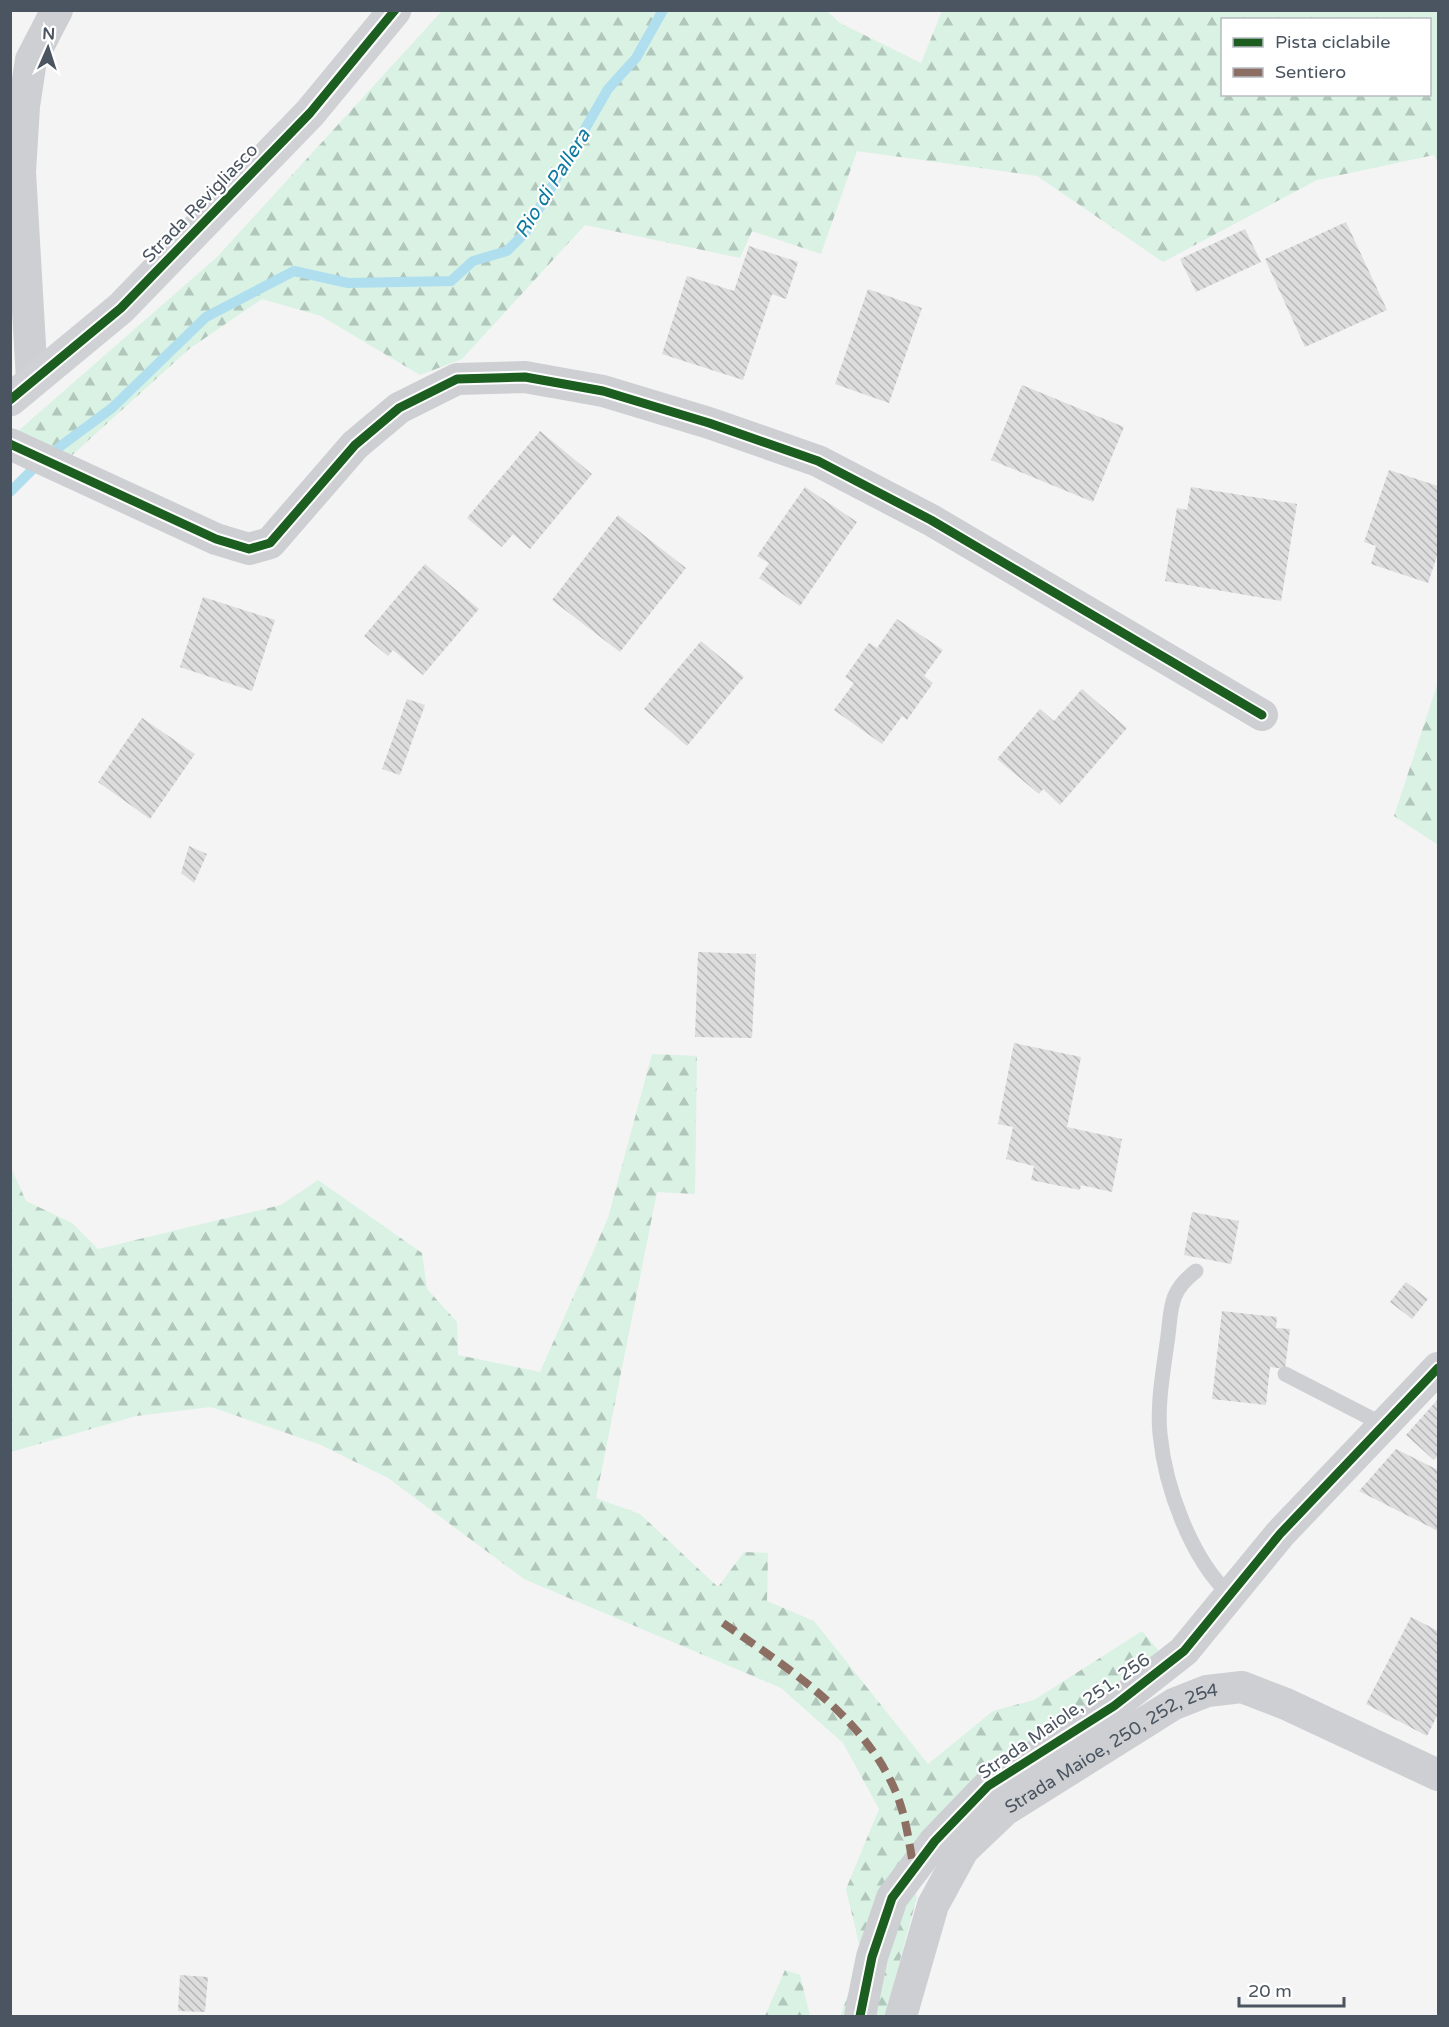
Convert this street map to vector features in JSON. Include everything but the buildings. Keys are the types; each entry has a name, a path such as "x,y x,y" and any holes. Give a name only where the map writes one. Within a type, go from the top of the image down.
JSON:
{"street":[{"name":"Strada Revigliasco","path":"21,390 20,172 24,106 31,60 57,10"},
{"name":"Strada Revigliasco","path":"21,390 121,308 310,112 395,10"},
{"path":"10,444 216,539 249,549 270,543 294,512 363,437 399,408 457,380 525,376 603,391 709,423 818,461 931,520 1262,715"},
{"name":"Strada Maiole, 251, 256","path":"860,2016 872,1957 892,1898 936,1841 987,1786 1114,1706 1184,1651 1280,1534 1438,1368"},
{"name":"Strada Maioe, 250, 252, 254","path":"901,2016 933,1905 963,1850 1005,1810 1174,1704 1206,1691 1242,1687 1286,1704 1438,1775"}],"lane":[{"path":"1196,1271 1174,1292 1164,1368 1160,1432 1169,1485 1191,1536 1214,1580 1230,1594"},
{"path":"1286,1374 1384,1425"}],"green space":[{"path":"442,11 827,11 840,23 921,63 942,11 1438,11 1438,164 1434,155 1317,180 1163,262 1037,176 857,151 821,254 752,231 740,258 585,225 462,359 420,375 321,316 262,299 189,349 70,457 18,431 217,257"},
{"path":"1438,682 1438,845 1394,816"},
{"path":"652,1054 697,1056 695,1194 657,1192 596,1498 640,1514 718,1587 744,1552 768,1553 767,1601 814,1621 928,1764 993,1711 1034,1700 1142,1631 1159,1651 904,1857 917,1897 885,2016 840,2016 862,1956 846,1889 879,1809 843,1743 781,1688 524,1579 388,1478 321,1445 211,1407 136,1416 11,1452 10,1165 26,1201 72,1223 98,1249 281,1205 318,1180 422,1253 427,1289 457,1322 458,1355 540,1372 608,1218"},
{"path":"785,1970 800,1975 810,2016 765,2016"}],"waterway":[{"name":"Rio di Pallera","path":"58,448 112,408 206,317 294,271 348,283 451,281 473,261 507,251 525,233 608,89 636,58 663,10"},
{"name":"Rio di Pallera","path":"10,492 31,471"}],"marked path":[{"path":"723,1623 821,1695 863,1739 881,1763 899,1800 914,1870"}],"cycle path":[{"path":"10,400 121,308 310,113 395,10"},
{"path":"10,444 216,539 249,549 270,543 355,445 399,408 457,379 525,377 603,391 709,423 818,461 931,520 1262,715"},
{"path":"860,2016 872,1957 892,1898 935,1841 988,1786 1114,1706 1184,1651 1280,1534 1438,1368"}]}
